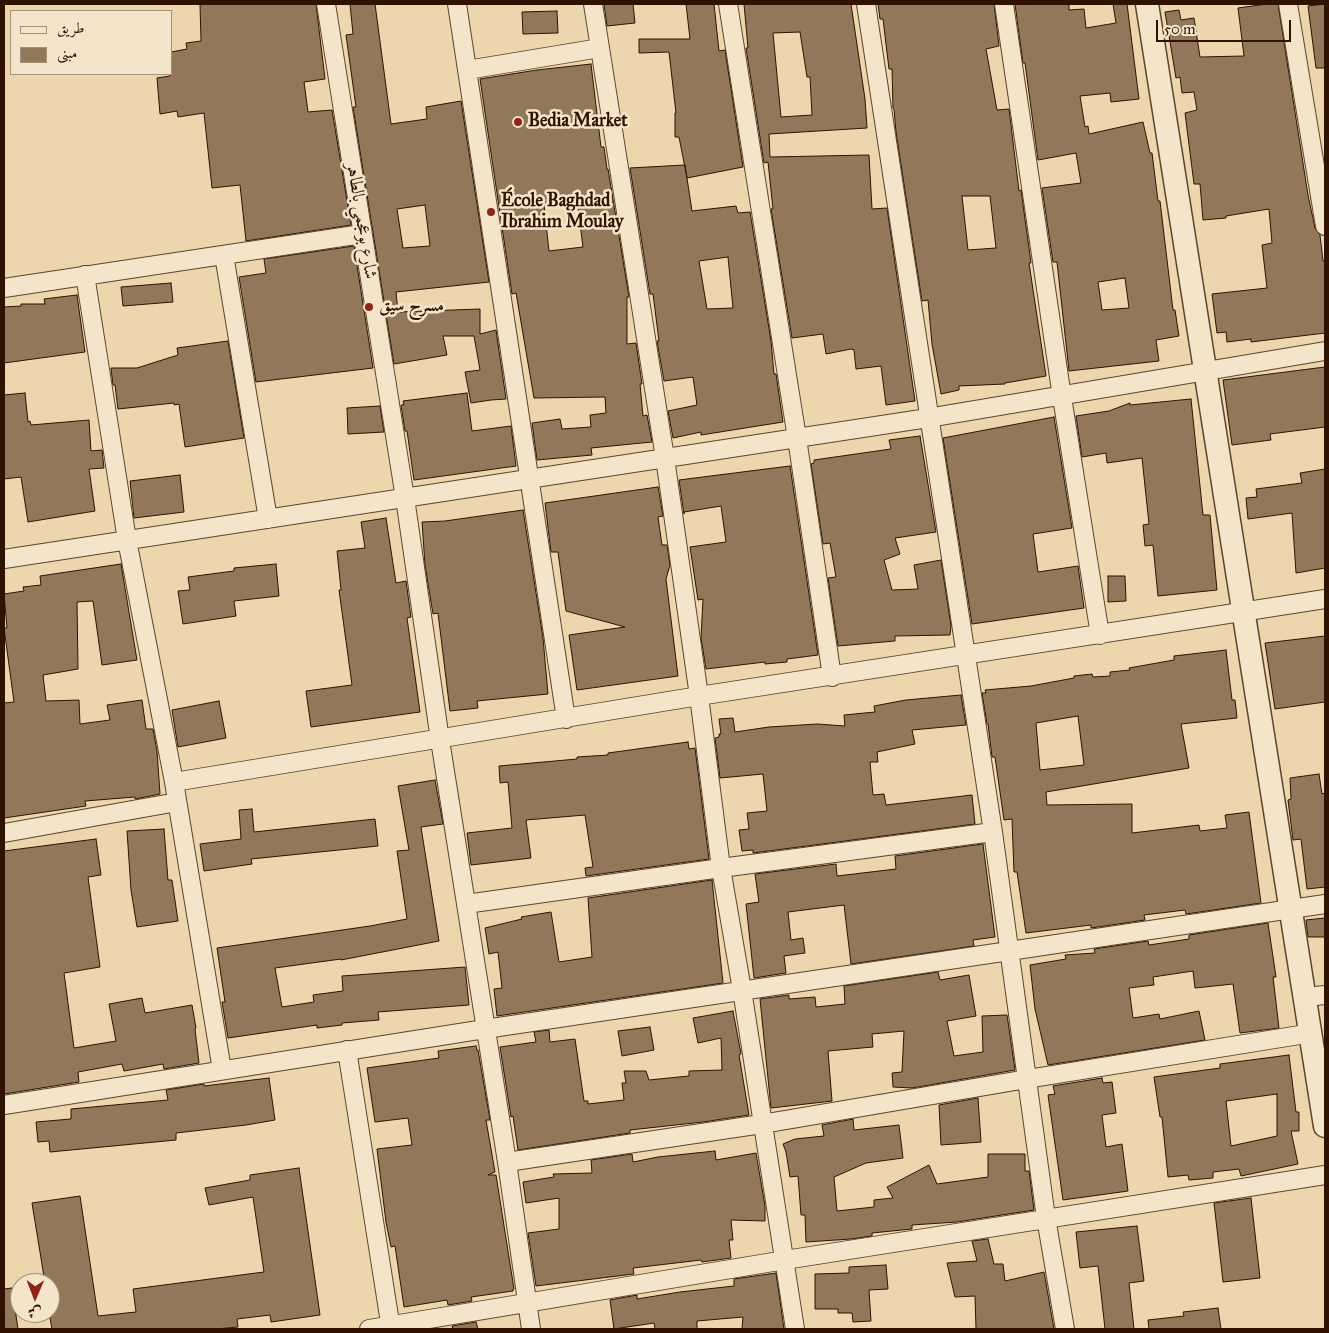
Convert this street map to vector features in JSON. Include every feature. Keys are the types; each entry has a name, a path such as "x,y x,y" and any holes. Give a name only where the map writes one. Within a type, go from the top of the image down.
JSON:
{"street":[{"name":"شارع بوعجمي بالطاهر","path":"326,4 405,498 440,740 532,1329"},
{"path":"457,4 528,480 566,718"},
{"path":"593,4 665,458 721,868 796,1329"},
{"path":"728,4 797,438 832,677"},
{"path":"866,4 993,832 1046,1218 1065,1329"},
{"path":"1004,4 1062,396 1100,635"},
{"path":"1147,4 1292,910 1316,996 1312,1034 1321,1080 1325,1126"},
{"path":"1288,4 1325,226"},
{"path":"467,70 600,48"},
{"path":"4,288 362,234"},
{"path":"224,255 268,519"},
{"path":"85,275 128,540 174,782 222,1070"},
{"path":"4,556 128,540 528,480 928,418 1325,352"},
{"path":"174,782 440,740 699,696 832,677 1325,599"},
{"path":"4,833 177,802"},
{"path":"466,904 993,832"},
{"path":"4,1105 485,1029 1325,904"},
{"path":"507,1162 762,1124 1027,1079 1312,1034"},
{"path":"347,1050 391,1327"},
{"path":"368,1329 391,1327 785,1260 1325,1175"}],"building":[{"path":"200,4 316,4 325,79 304,82 308,112 332,110 351,225 246,241 240,185 212,188 204,113 178,117 177,111 160,114 157,78 172,75 172,52 187,49 186,43 201,41"},
{"path":"350,4 375,4 391,124 427,119 426,107 461,101 489,282 396,292 398,312 480,309 480,334 496,330 506,399 471,403 465,372 480,370 474,336 443,336 447,355 394,364 353,107 356,107 346,35 353,34","holes":["425,205 430,246 403,248 397,209"]},
{"path":"604,4 633,4 635,23 607,26"},
{"path":"686,4 714,4 719,51 725,50 743,167 687,178 679,137 675,137 676,113 669,52 639,53 639,39 690,39"},
{"path":"744,4 851,4 865,99 867,128 769,134 770,157 869,155 872,209 887,208 915,401 886,405 881,366 856,369 854,350 851,349 826,354 823,334 792,338 771,209 773,209 768,162 764,163 746,48 748,48","holes":["800,32 807,77 810,77 812,115 781,117 773,33"]},
{"path":"878,4 994,4 999,46 986,49 997,110 1009,109 1046,376 1005,384 959,386 959,390 941,394 932,344 928,300 922,301 896,132 892,69 889,69 883,19 880,19","holes":["962,196 990,196 996,248 968,250"]},
{"path":"1015,4 1069,4 1069,10 1084,9 1086,28 1116,23 1113,4 1127,4 1139,99 1111,102 1110,93 1080,96 1085,127 1088,126 1089,134 1143,122 1150,153 1152,153 1158,201 1160,201 1173,310 1175,310 1179,336 1156,340 1159,361 1069,371 1057,262 1053,262 1042,188 1081,183 1076,153 1038,160 1025,63 1023,63","holes":["1125,278 1129,308 1102,310 1098,282"]},
{"path":"1278,4 1308,195 1315,228 1320,235 1323,261 1325,261 1325,333 1251,342 1251,339 1227,342 1226,332 1217,333 1212,294 1267,288 1262,245 1272,243 1269,209 1226,216 1226,218 1203,220 1200,184 1194,184 1185,113 1197,110 1194,92 1182,93 1180,77 1176,78 1165,12 1179,10 1181,20 1194,18 1200,57 1244,56 1238,8"},
{"path":"1325,4 1325,68 1316,68 1308,6"},
{"path":"557,11 558,33 523,34 522,12"},
{"path":"591,64 601,147 604,147 629,297 627,297 627,344 636,343 642,384 640,384 643,416 647,415 652,442 591,448 592,455 537,460 532,423 560,419 562,429 591,427 590,415 606,413 605,397 534,398 516,293 512,294 480,79","holes":["577,200 583,247 549,251 544,205"]},
{"path":"685,165 692,211 736,206 738,213 750,212 783,422 701,435 701,432 673,438 668,411 697,405 693,377 664,381 657,341 659,341 653,294 650,294 630,168","holes":["728,257 733,308 707,309 699,261"]},
{"path":"354,246 373,368 256,382 239,277 266,273 264,259"},
{"path":"171,283 173,302 123,306 121,287"},
{"path":"77,295 85,352 4,363 4,307 21,306 21,304 45,304 44,299"},
{"path":"228,341 244,438 185,447 179,404 118,409 111,368 137,368 178,355 177,348"},
{"path":"1325,367 1325,427 1270,434 1271,440 1232,445 1223,380"},
{"path":"25,393 28,422 30,421 31,425 89,420 91,451 102,450 104,468 89,469 95,511 28,522 21,477 4,479 4,395"},
{"path":"467,393 472,431 511,426 516,466 414,480 401,405 404,405 403,401"},
{"path":"1191,399 1203,515 1210,515 1217,590 1158,596 1153,545 1145,546 1143,525 1149,524 1142,458 1107,463 1106,453 1082,457 1076,416 1109,411 1130,403 1130,405"},
{"path":"380,406 384,432 348,434 347,408"},
{"path":"1054,417 1072,528 1033,534 1038,572 1078,566 1084,608 972,624 943,438"},
{"path":"920,436 936,532 895,538 900,554 884,560 892,590 918,589 914,565 941,560 951,626 950,635 895,636 895,641 838,646 828,578 836,577 830,543 823,544 811,464 814,463 814,460 891,449 889,440"},
{"path":"790,466 818,655 787,659 787,662 765,664 765,662 706,669 701,638 703,599 698,600 690,547 726,542 721,506 684,512 684,514 679,480"},
{"path":"1325,469 1325,568 1296,573 1292,513 1248,519 1246,498 1257,497 1256,489 1302,483 1300,473"},
{"path":"180,475 184,512 134,518 130,481"},
{"path":"658,487 663,516 658,517 662,545 667,545 670,565 666,579 678,676 577,690 569,635 625,627 566,611 558,552 551,552 545,503"},
{"path":"523,510 543,638 548,694 477,701 478,708 450,711 438,613 433,614 425,565 422,522 445,521"},
{"path":"386,518 396,583 406,581 411,617 407,618 420,712 311,727 306,691 352,685 339,590 341,590 337,551 365,548 361,522"},
{"path":"121,564 137,660 102,665 93,601 77,602 78,669 43,675 46,701 79,700 80,724 110,720 107,705 142,700 146,729 153,729 157,751 160,794 135,799 135,797 85,801 86,806 4,818 4,703 14,702 4,628 7,628 4,594 24,591 23,587 41,585 40,576"},
{"path":"276,564 279,596 234,601 236,616 183,624 178,591 190,590 188,577 234,571 234,568"},
{"path":"1108,576 1125,576 1126,601 1108,602"},
{"path":"1325,636 1325,702 1275,709 1265,643"},
{"path":"1226,650 1232,700 1235,700 1237,718 1181,724 1189,768 1046,792 1047,805 1132,804 1132,833 1199,825 1200,831 1227,828 1225,815 1249,812 1261,903 1186,914 1185,910 1144,915 1145,920 1091,928 1091,925 1026,933 1017,872 1014,872 1012,819 1004,820 995,757 992,757 982,693 986,693 985,690 1031,686 1074,678 1074,676 1092,674 1093,677 1110,676 1110,672 1130,670 1129,668 1174,660 1174,656","holes":["1078,716 1084,765 1040,770 1036,723"]},
{"path":"961,695 966,725 912,730 915,744 877,752 878,762 870,762 873,795 884,794 886,805 972,795 975,824 753,853 753,850 742,851 739,830 749,829 747,813 767,811 763,774 720,778 715,738 721,734 719,719 733,718 735,732 769,727 817,724 845,726 844,715 875,712 874,706 906,700"},
{"path":"219,701 226,738 178,747 172,710"},
{"path":"688,742 689,749 695,748 709,859 586,876 585,868 593,867 585,815 526,820 531,858 471,865 467,833 512,828 508,782 500,783 499,766 577,759 577,757 608,755 608,753"},
{"path":"1319,774 1322,794 1325,793 1325,887 1307,889 1301,839 1293,840 1288,800 1291,799 1290,778"},
{"path":"435,780 443,824 421,827 439,941 341,960 275,968 282,1007 314,1002 313,995 343,991 342,976 465,967 469,1005 378,1012 379,1020 342,1023 342,1025 317,1028 317,1025 228,1038 222,1002 225,1002 217,948 407,919 397,851 409,850 398,786"},
{"path":"252,809 254,832 375,819 378,846 251,859 252,864 204,871 200,844 241,839 239,810"},
{"path":"164,829 168,880 172,880 178,921 137,927 131,890 127,831"},
{"path":"96,839 101,875 88,877 100,967 64,973 74,1048 116,1041 109,1004 142,998 145,1013 192,1005 199,1063 164,1069 163,1064 124,1071 122,1064 78,1072 79,1082 4,1094 4,851"},
{"path":"983,844 995,937 973,940 974,946 851,964 844,905 788,912 791,940 803,938 805,953 784,956 786,973 754,978 746,904 759,902 755,874 836,864 837,876 896,869 895,856"},
{"path":"712,880 723,983 497,1016 494,989 502,988 498,952 489,954 485,928 522,919 521,917 551,912 559,962 592,957 588,898"},
{"path":"1325,918 1325,937 1308,937 1306,920"},
{"path":"1268,923 1276,977 1273,977 1279,1028 1240,1033 1233,984 1195,988 1193,971 1153,977 1154,985 1129,988 1133,1018 1159,1014 1160,1019 1199,1011 1205,1040 1048,1065 1035,1009 1030,965 1066,959 1065,955 1095,953 1094,949 1148,941 1149,945 1189,939 1189,935"},
{"path":"938,972 940,980 969,975 976,1016 947,1021 954,1056 983,1052 982,1016 1007,1015 1015,1070 912,1088 893,1087 892,1073 902,1072 904,1031 872,1034 873,1047 828,1051 832,1101 771,1108 760,999 789,995 789,999 815,997 816,1007 845,1004 844,986"},
{"path":"733,1011 749,1115 630,1130 630,1133 518,1150 500,1047 536,1042 534,1032 549,1030 550,1042 575,1039 584,1101 588,1101 588,1104 624,1100 622,1083 626,1083 624,1071 646,1071 649,1080 689,1076 689,1071 722,1070 721,1038 698,1043 693,1018"},
{"path":"650,1027 654,1050 622,1056 618,1031"},
{"path":"476,1046 490,1120 486,1120 495,1172 488,1175 496,1175 514,1289 513,1291 471,1297 472,1301 448,1305 447,1300 404,1307 395,1246 391,1247 386,1222 377,1149 412,1145 408,1118 375,1122 367,1068 439,1058 438,1051"},
{"path":"1289,1055 1296,1112 1299,1112 1299,1131 1291,1131 1298,1164 1241,1176 1239,1169 1213,1172 1213,1178 1189,1180 1188,1175 1168,1177 1162,1117 1160,1117 1154,1077 1220,1068 1220,1064","holes":["1277,1094 1277,1136 1231,1146 1226,1101"]},
{"path":"269,1078 275,1120 176,1133 176,1140 50,1152 49,1141 38,1142 36,1122 71,1119 71,1109 168,1100 166,1090 204,1084 204,1086"},
{"path":"1102,1078 1103,1083 1112,1082 1116,1113 1102,1115 1106,1147 1122,1144 1128,1191 1063,1200 1048,1095 1055,1094 1053,1086"},
{"path":"978,1098 981,1142 941,1145 939,1105"},
{"path":"853,1119 854,1130 899,1125 903,1158 866,1163 834,1177 837,1211 874,1207 874,1200 893,1198 887,1187 929,1165 937,1184 988,1177 988,1154 1025,1154 1025,1171 1029,1171 1034,1210 957,1222 912,1225 912,1229 872,1233 872,1236 851,1239 806,1242 805,1215 801,1215 798,1176 790,1177 783,1144 795,1139 824,1136 822,1125"},
{"path":"715,1151 716,1160 756,1153 765,1206 765,1221 731,1220 733,1240 729,1240 731,1258 633,1268 634,1274 536,1286 528,1233 559,1229 559,1198 526,1203 523,1182 554,1177 553,1174 592,1173 591,1160 632,1154 633,1162 658,1157"},
{"path":"299,1168 320,1315 271,1322 270,1315 237,1319 238,1327 216,1329 52,1329 51,1323 60,1323 60,1273 43,1273 32,1203 80,1196 98,1316 136,1312 133,1289 264,1272 253,1197 209,1205 205,1188 250,1180 250,1175"},
{"path":"1251,1198 1260,1278 1223,1282 1214,1203"},
{"path":"1137,1226 1144,1281 1129,1283 1134,1329 1105,1329 1098,1266 1080,1268 1076,1232"},
{"path":"988,1239 994,1264 1003,1264 1005,1281 1044,1272 1054,1329 976,1329 975,1296 955,1297 947,1263 977,1261 972,1241"},
{"path":"886,1265 888,1289 869,1290 871,1321 853,1322 852,1313 838,1313 838,1309 815,1309 815,1274 849,1273 849,1267"},
{"path":"776,1273 784,1329 742,1329 743,1317 697,1321 697,1329 655,1329 654,1323 614,1329 610,1300 637,1295 637,1299 734,1286 734,1279"},
{"path":"10,1288 10,1323 17,1323 18,1329 4,1329 4,1289"},
{"path":"1218,1308 1221,1329 1149,1329 1148,1320 1184,1316 1183,1312"},
{"path":"476,1322 478,1329 453,1329 452,1326"}],"place":[{"name":"Bedia Market","path":"518,122"},
{"name":"École Baghdad Ibrahim Moulay","path":"491,212"},
{"name":"مسرح سيق","path":"369,307"}]}
